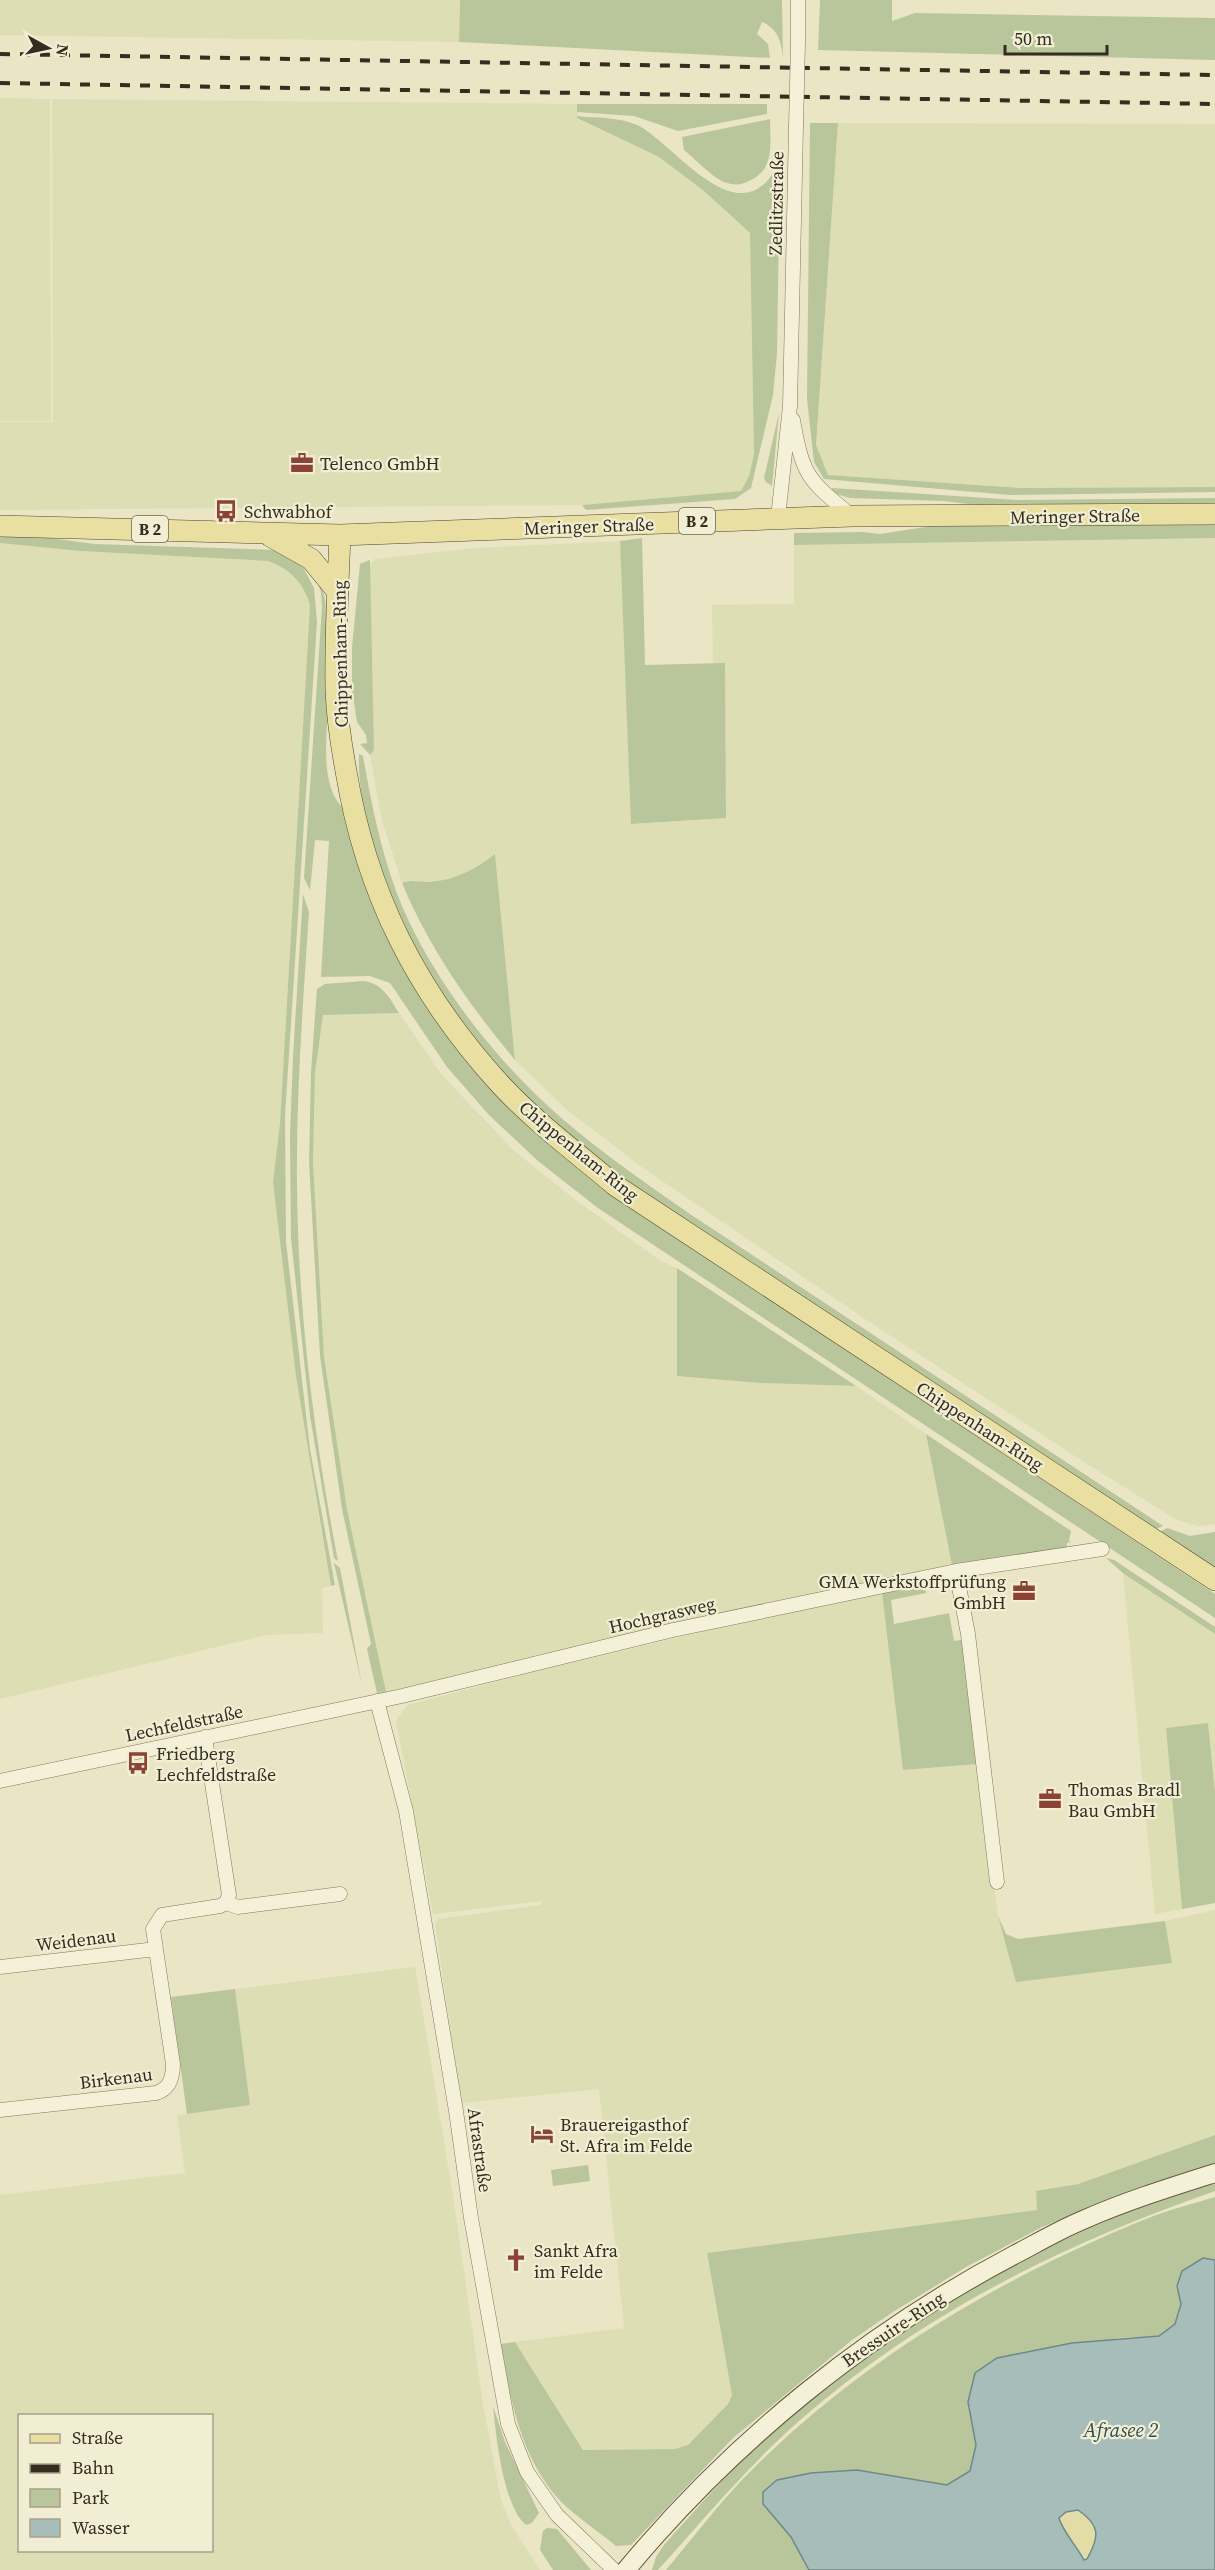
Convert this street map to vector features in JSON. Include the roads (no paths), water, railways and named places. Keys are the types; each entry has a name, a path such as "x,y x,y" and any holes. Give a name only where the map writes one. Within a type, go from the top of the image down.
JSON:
{"main road":[{"name":"Meringer Straße","path":"0,526 340,535 852,516 1215,514"},
{"path":"264,533 311,560 338,592"},
{"name":"Chippenham-Ring","path":"340,535 336,691 351,806 369,871 397,938 425,988 451,1026 501,1085 553,1134 616,1186 1215,1580"},
{"name":"Bressuire-Ring","path":"626,2570 671,2520 767,2425 827,2374 902,2320 973,2277 1082,2220 1147,2195 1215,2173"}],"street":[{"name":"Zedlitzstraße","path":"778,518 790,406 798,0"},
{"name":"Zedlitzstraße","path":"790,406 799,454 810,479 852,516"},
{"name":"Hochgrasweg","path":"376,1701 673,1630 956,1571 1102,1549"},
{"path":"956,1571 968,1634 997,1882"},
{"name":"Lechfeldstraße","path":"0,1781 376,1701"},
{"name":"Afrastraße","path":"376,1701 405,1811 456,2111 471,2218 508,2424 527,2472 556,2515 614,2570"},
{"path":"205,1737 228,1886 226,1903"},
{"path":"156,1949 153,1929 162,1915 220,1906 226,1903 238,1907 340,1894"},
{"name":"Weidenau","path":"0,1967 156,1949"},
{"name":"Birkenau","path":"0,2110 163,2091 173,2077 173,2070 156,1949"}],"water":[{"name":"Afrasee 2","path":"1203,2258 1215,2260 1215,2570 809,2570 791,2537 763,2504 763,2492 777,2480 811,2473 857,2470 947,2485 970,2471 976,2445 968,2402 975,2373 997,2358 1072,2343 1159,2336 1175,2324 1181,2304 1177,2286 1182,2271","holes":["1078,2510 1094,2526 1096,2537 1087,2559 1084,2560 1059,2518 1066,2512"]}],"railway":[{"path":"0,54 1215,75"},
{"path":"0,83 1215,104"}],"place":[{"name":"Telenco GmbH","path":"302,463"},
{"name":"Schwabhof","path":"226,511"},
{"name":"GMA Werkstoffprüfung GmbH","path":"1024,1591"},
{"name":"Friedberg Lechfeldstraße","path":"138,1763"},
{"name":"Thomas Bradl Bau GmbH","path":"1050,1799"},
{"name":"Brauereigasthof St. Afra im Felde","path":"542,2134"},
{"name":"Sankt Afra im Felde","path":"516,2260"}]}
